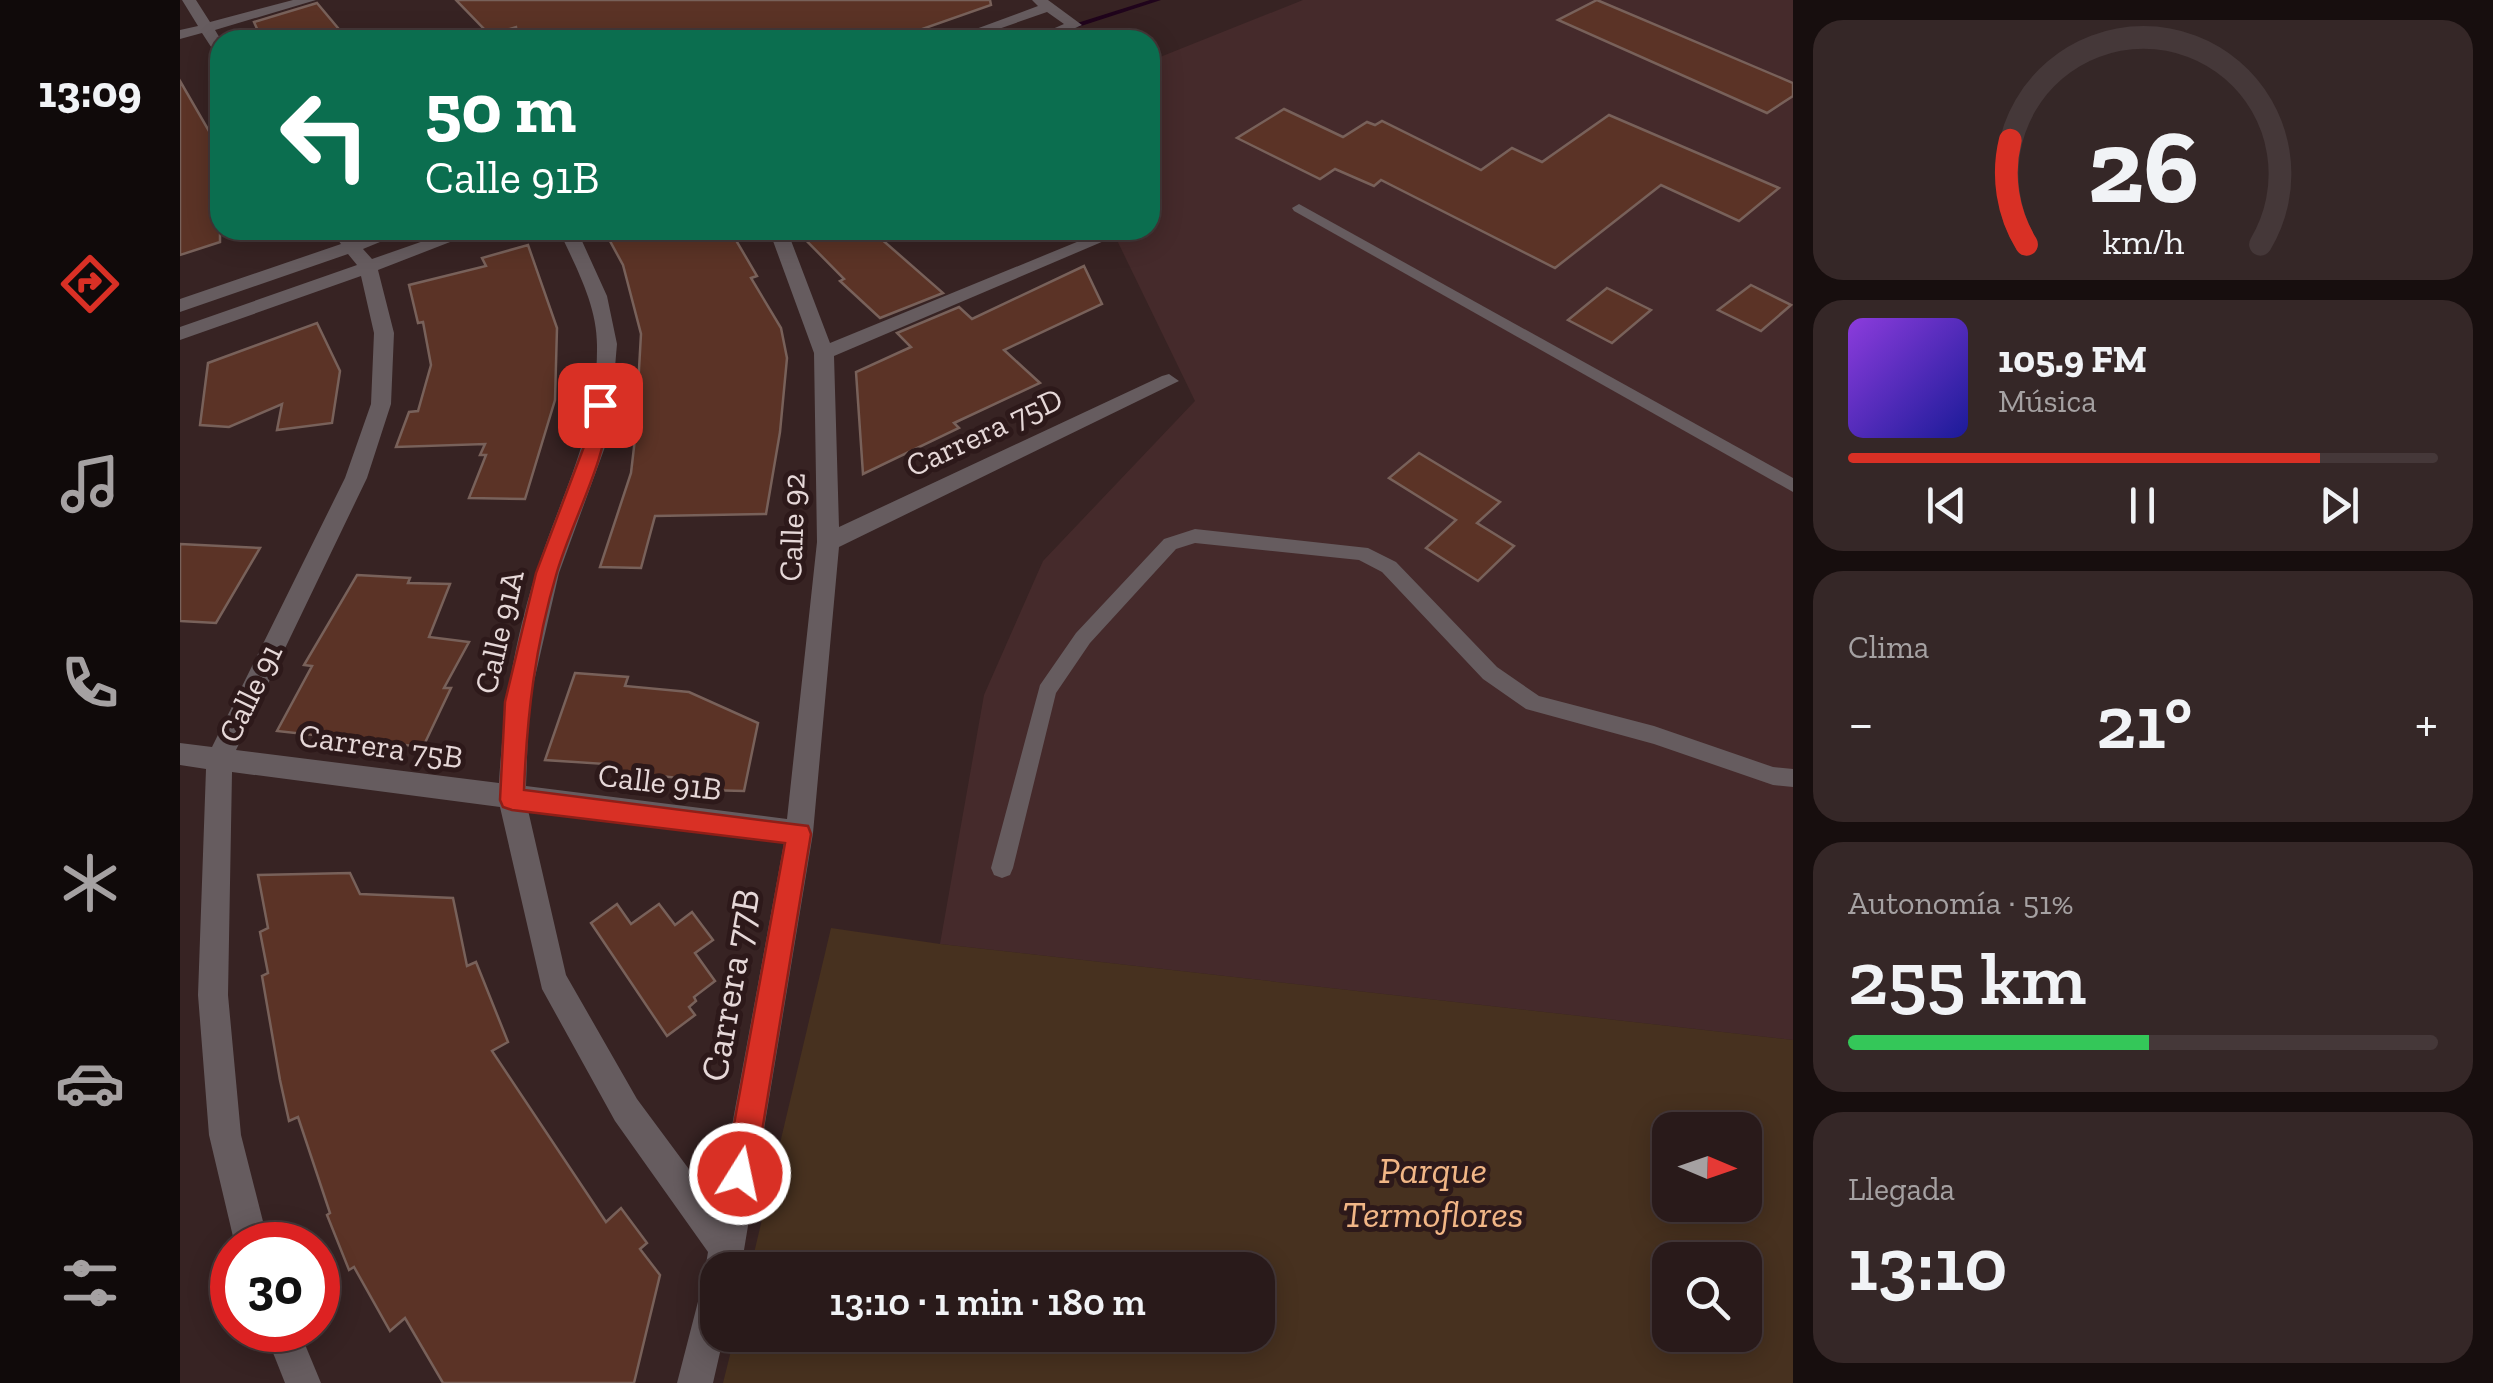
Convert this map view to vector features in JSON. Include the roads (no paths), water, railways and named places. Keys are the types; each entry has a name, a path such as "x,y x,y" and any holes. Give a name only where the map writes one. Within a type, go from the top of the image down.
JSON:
{"street":[{"path":"189,0 210,35"},
{"path":"180,35 309,0"},
{"path":"977,30 1044,3 1075,26 1063,30"},
{"path":"180,306 353,248 406,240"},
{"name":"Calle 91A","path":"573,240 598,296 607,344 598,436 547,573 516,702 512,800 552,979 626,1110 720,1252"},
{"name":"Calle 92","path":"786,240 824,353 828,542 799,834"},
{"path":"824,353 1096,241"},
{"path":"180,334 353,248"},
{"name":"Calle 91","path":"246,1222 224,1134 213,995 219,758 356,478 381,404 384,333 353,248"},
{"name":"Carrera 75D","path":"828,542 1169,381"},
{"name":"Carrera 75B","path":"180,754 512,800"},
{"name":"Calle 91B","path":"512,800 799,834"},
{"name":"Carrera 77B","path":"726,1252 799,834"},
{"path":"290,1352 303,1383"},
{"path":"695,1383 703,1352"}],"lane":[{"path":"1300,208 1793,486"},
{"path":"1002,868 1047,691 1083,638 1170,544 1195,536 1362,553 1389,566 1490,673 1533,703 1654,735 1773,776 1793,778"}],"waterway":[{"path":"1075,25 1157,0"}],"park label":[{"name":"Parque Termoflores","path":"1433,1192"}]}
